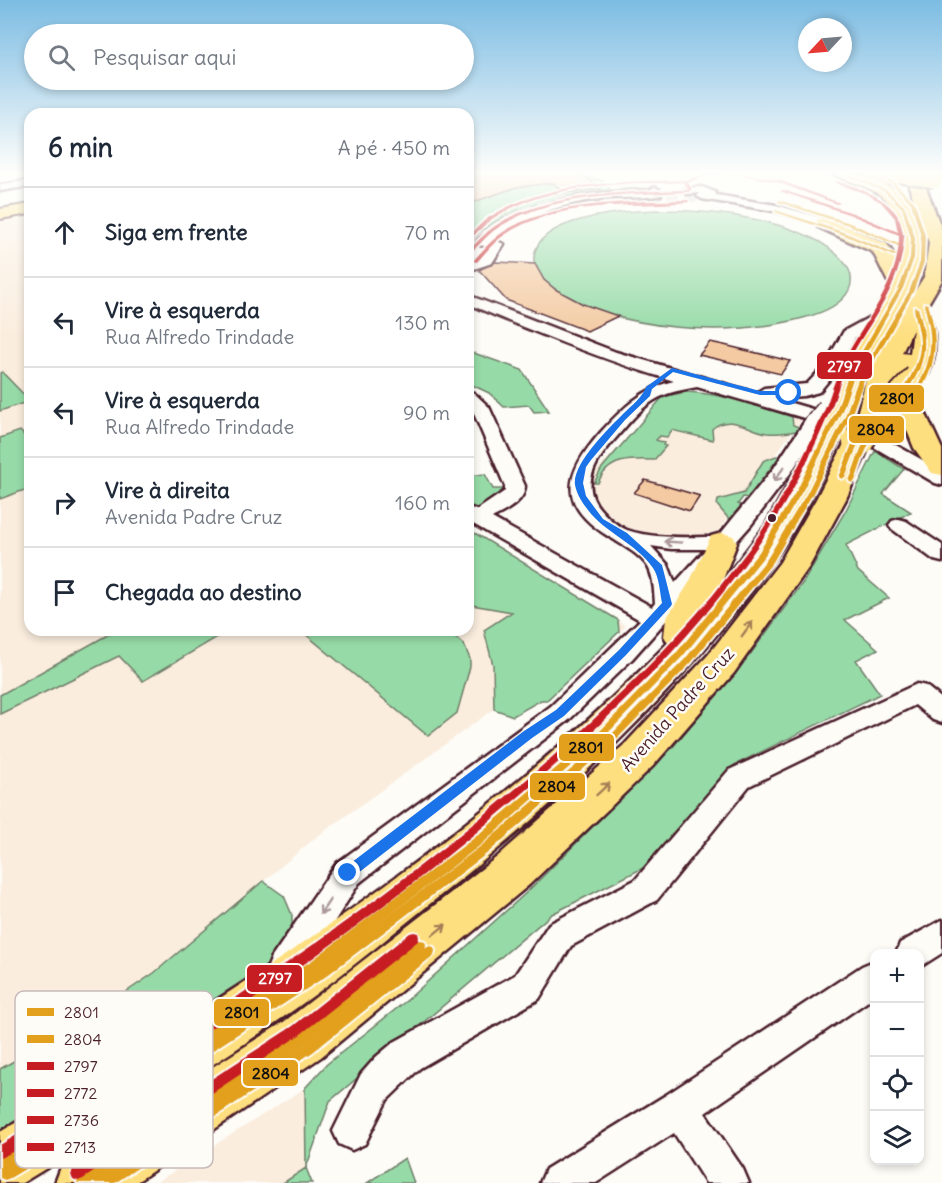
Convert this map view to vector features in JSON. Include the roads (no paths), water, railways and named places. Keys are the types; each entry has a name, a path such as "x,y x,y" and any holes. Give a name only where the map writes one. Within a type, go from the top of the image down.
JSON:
{"highway":[{"path":"833,227 879,249 890,261 901,288"},
{"name":"Avenida Padre Cruz","path":"213,1033 315,965 478,841 604,732 680,654 762,553 801,488 857,428 852,372 901,288 913,250 909,227"},
{"name":"Avenida Padre Cruz","path":"213,1098 303,1039 513,871 639,755 721,664 793,567 831,500 857,428 880,373 902,329 920,315 934,277 938,251 930,227"},
{"path":"857,428 890,405 916,376 926,341 920,315"},
{"path":"857,428 897,378 920,315"},
{"path":"857,428 927,448 942,469"},
{"path":"680,654 683,619 705,584 722,543"},
{"name":"Avenida Padre Cruz","path":"0,1164 15,1155"},
{"name":"Avenida Padre Cruz","path":"84,1183 107,1168"}],"street":[{"path":"474,260 481,257 480,247 503,227"},
{"path":"474,296 565,334 704,384 857,428"},
{"path":"474,301 629,362 760,393 845,420 942,479"},
{"path":"760,393 789,393 813,388 831,368 849,334 886,314"},
{"path":"629,362 647,376 648,391"},
{"path":"474,516 660,611 659,568 624,535 600,521 582,496 579,483 582,467 588,458 648,391 670,372"},
{"path":"648,391 680,385 704,384"},
{"path":"474,402 480,407 515,486 515,493 511,499 474,515"},
{"name":"Avenida Padre Cruz","path":"264,1000 348,873 560,713 623,653 750,513 782,471 857,428"},
{"path":"899,525 942,555"},
{"path":"624,535 671,543 722,543"},
{"path":"352,1131 374,1087 389,1070 407,1055 527,987 560,935 646,890 739,778 917,693 942,713"},
{"path":"920,949 942,935"},
{"path":"560,1183 679,1108 870,981"},
{"path":"679,1108 729,1183"}],"tunnel":[{"path":"477,244 499,227"}]}
